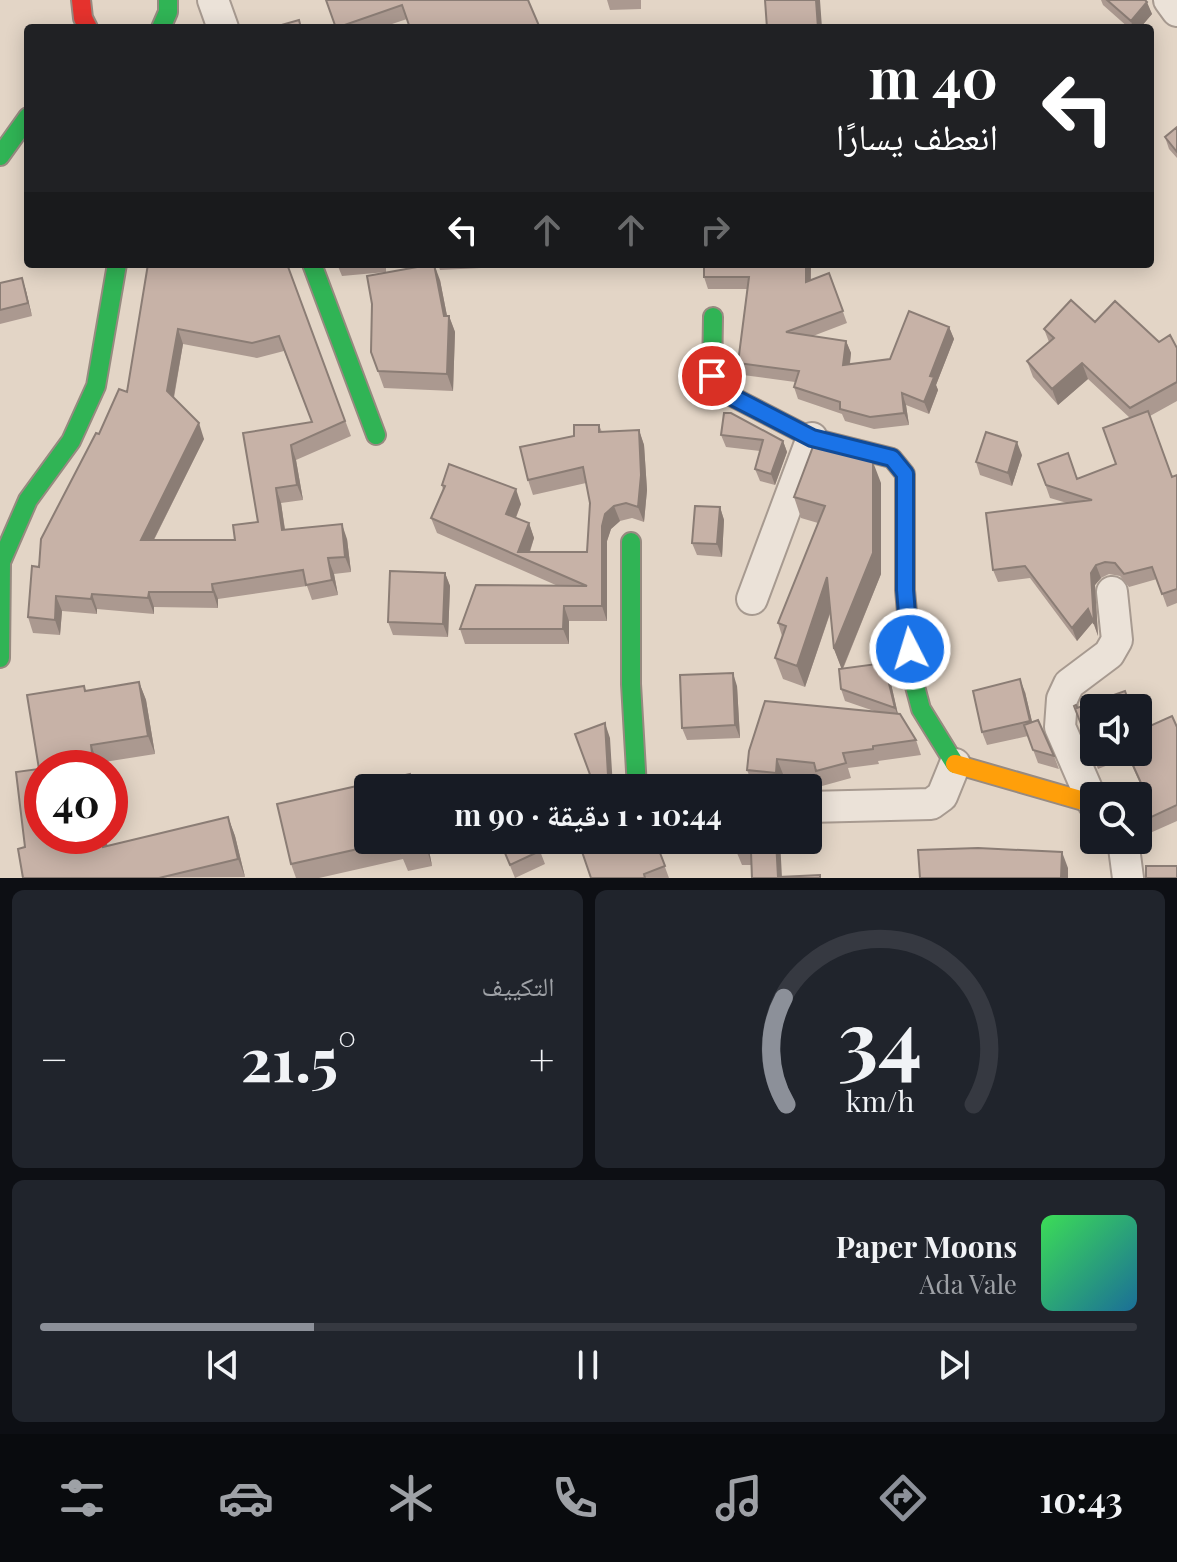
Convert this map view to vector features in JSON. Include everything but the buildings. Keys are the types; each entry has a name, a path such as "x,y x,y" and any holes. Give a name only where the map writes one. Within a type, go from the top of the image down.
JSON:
{"street":[{"path":"163,24 168,12 168,0"},
{"path":"213,0 222,24"},
{"path":"1169,0 1177,11"},
{"path":"0,156 24,123"},
{"path":"0,658 1,562 28,500 71,441 96,386 116,268"},
{"path":"313,268 376,435"},
{"path":"713,317 712,376 721,391 812,438 892,458 905,474 905,590 913,679 921,709 955,764 1080,800"},
{"path":"752,599 812,438"},
{"path":"631,542 631,684 636,774"},
{"path":"1084,782 1060,727 1062,699 1069,684 1109,654 1117,640 1112,592"},
{"path":"822,807 931,804 942,796 955,764"},
{"path":"1125,854 1128,878"}],"traffic: fast":[{"path":"163,24 168,12 168,0"},
{"path":"0,156 24,123"},
{"path":"0,658 1,562 28,500 71,441 96,386 116,268"},
{"path":"313,268 376,435"},
{"path":"713,317 712,376 721,391 812,438 892,458 905,474 905,590 913,679 921,709 955,764"},
{"path":"631,542 631,684 636,774"}],"traffic: slow":[{"path":"955,764 1080,800"}],"traffic: jam":[{"path":"81,0 86,24"}],"route":[{"path":"712,376 721,391 812,438 892,458 905,474 905,590 910,649"}]}
